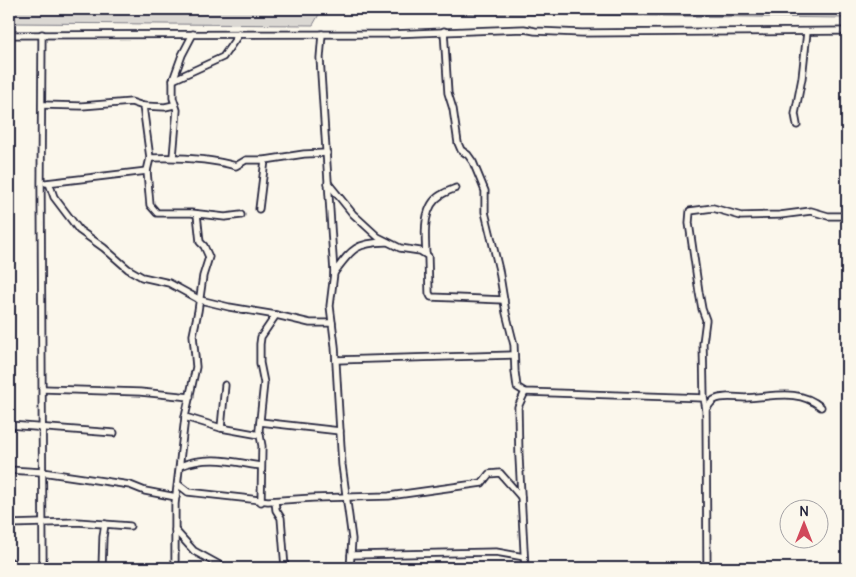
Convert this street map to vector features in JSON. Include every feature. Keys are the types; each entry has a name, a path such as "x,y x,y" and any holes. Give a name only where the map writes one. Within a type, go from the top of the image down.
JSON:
{"street":[{"path":"9,35 322,34 524,29 582,33 847,31"},
{"path":"444,31 448,93 453,109 458,143 461,150 468,155 472,162 484,191 485,212 500,270 514,355 516,384 519,389 525,392 704,398"},
{"path":"797,125 794,114 802,78 807,32"},
{"path":"42,34 43,568"},
{"path":"173,157 177,110 174,105 173,80 193,34"},
{"path":"173,80 223,57 239,34"},
{"path":"322,34 320,58 334,273 330,306 336,360 345,498 352,538 350,568"},
{"path":"42,105 82,106 131,102 143,106 165,107 174,105"},
{"path":"143,106 150,158 147,171 150,204 157,212 225,217 241,215"},
{"path":"150,158 173,157 236,166 246,160 265,160 304,154 327,153"},
{"path":"259,209 265,160"},
{"path":"41,184 147,171"},
{"path":"49,183 54,197 79,230 128,269 142,277 174,285 186,294 200,300 229,307 310,323 332,322"},
{"path":"328,183 356,217 386,242 400,248 420,251 426,254"},
{"path":"456,188 440,195 432,203 428,214 426,254 429,258 429,293 432,296 504,300"},
{"path":"707,568 706,409 703,344 706,320 697,282 689,223 690,211 713,208 741,216 780,215 811,211 828,216 847,216"},
{"path":"175,568 176,498 185,417 196,367 193,335 203,276 209,257 200,242 197,214"},
{"path":"334,273 357,247 366,243 386,242"},
{"path":"261,502 262,446 260,422 264,383 260,363 260,344 261,337 276,315"},
{"path":"336,360 514,355"},
{"path":"221,428 225,385"},
{"path":"43,389 146,393 190,397"},
{"path":"525,392 518,407 525,568"},
{"path":"706,409 714,400 782,394 813,400 821,407"},
{"path":"185,417 221,428 260,435"},
{"path":"260,422 340,431"},
{"path":"9,425 114,433"},
{"path":"180,466 193,461 221,459 261,466"},
{"path":"9,470 42,472 130,485 145,491 176,498"},
{"path":"178,485 188,492 261,502 313,498 389,496 482,483 489,474 500,473 521,497"},
{"path":"275,501 276,510 280,518 285,568"},
{"path":"9,524 77,522 130,526"},
{"path":"102,568 105,524"},
{"path":"175,530 194,551 225,568"},
{"path":"351,555 496,552 524,557"},
{"path":"9,561 19,568"}],"shaded area":[{"path":"9,9 322,9 313,25 9,23"},
{"path":"399,9 847,9 847,18 401,13"}]}
